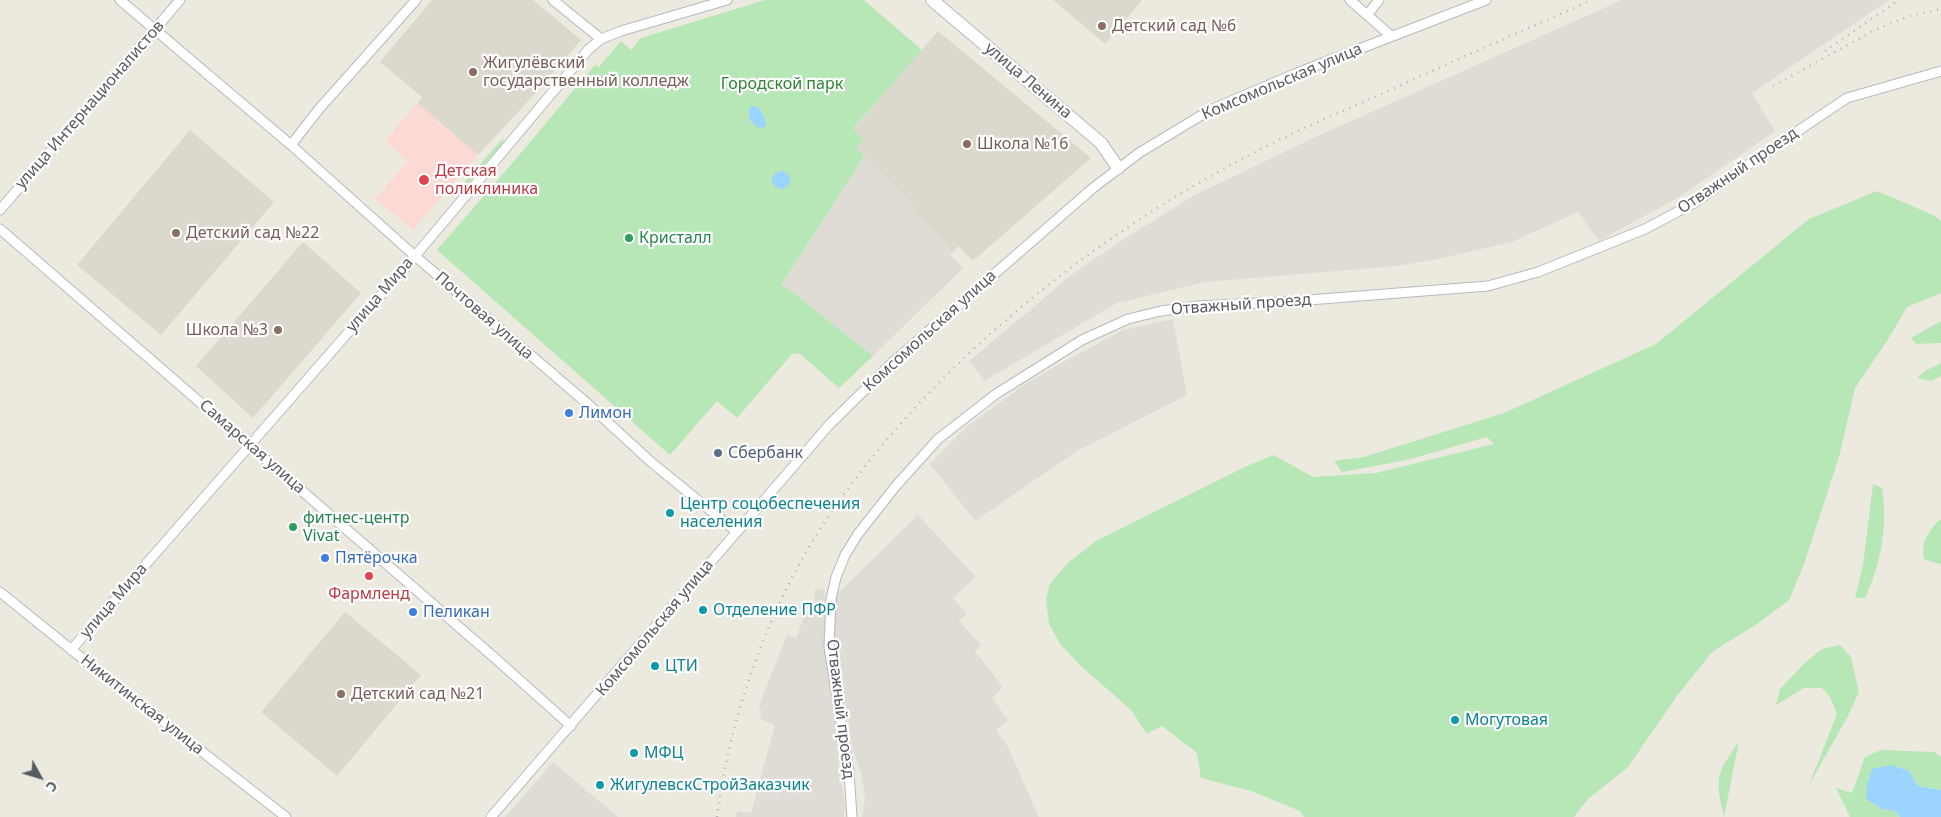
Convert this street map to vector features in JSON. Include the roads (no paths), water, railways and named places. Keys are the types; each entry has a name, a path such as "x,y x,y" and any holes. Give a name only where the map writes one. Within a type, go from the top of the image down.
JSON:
{"street":[{"name":"Почтовая улица","path":"120,0 291,145 414,256 589,405 651,462 737,532"},
{"name":"улица Интернационалистов","path":"0,210 180,0"},
{"path":"291,145 320,109 416,0"},
{"path":"553,0 601,39"},
{"name":"улица Мира","path":"71,650 414,256 588,50 601,39 621,31 727,0"},
{"path":"1350,0 1391,36"},
{"path":"1367,15 1380,0"},
{"name":"Комсомольская улица","path":"491,817 829,425 871,383 1004,265 1118,168 1210,110 1297,73 1486,0"},
{"name":"улица Ленина","path":"939,2 1101,143 1118,168"},
{"name":"Отважный проезд","path":"852,817 849,771 829,647 831,599 836,578 845,555 858,534 895,487 938,440 996,394 1082,340 1128,319 1161,311 1198,306 1283,302 1488,286 1538,272 1645,229 1694,203 1847,98 1941,71"},
{"name":"Самарская улица","path":"0,229 571,726"},
{"name":"Никитинская улица","path":"0,592 71,650 286,817"}],"water":[{"path":"755,106 762,112 766,123 764,128 757,127 750,120 748,110"},
{"path":"777,171 785,171 790,176 788,187 777,189 772,184 772,176"},
{"path":"1892,765 1909,771 1918,786 1941,790 1941,817 1900,817 1895,811 1882,809 1866,799 1867,785 1872,769"}],"railway":[{"path":"717,817 723,778 743,699 771,623 807,550 828,517 870,460 917,405 968,354 1023,306 1080,261 1139,220 1201,182 1293,134 1592,0"},
{"path":"1825,51 1899,0"},
{"path":"1773,86 1875,30 1909,16 1941,9"}],"place":[{"name":"Детский сад №6","path":"1102,26"},
{"name":"Жигулёвский государственный колледж","path":"473,72"},
{"name":"Школа №16","path":"967,144"},
{"name":"Детская поликлиника","path":"424,180"},
{"name":"Детский сад №22","path":"176,233"},
{"name":"Кристалл","path":"629,238"},
{"name":"Школа №3","path":"278,330"},
{"name":"Лимон","path":"569,413"},
{"name":"Сбербанк","path":"718,453"},
{"name":"Центр соцобеспечения населения","path":"670,513"},
{"name":"фитнес-центр Vivat","path":"293,527"},
{"name":"Пятёрочка","path":"325,558"},
{"name":"Фармленд","path":"369,576"},
{"name":"Отделение ПФР","path":"703,610"},
{"name":"Пеликан","path":"413,612"},
{"name":"ЦТИ","path":"655,666"},
{"name":"Детский сад №21","path":"341,694"},
{"name":"Могутовая","path":"1455,720"},
{"name":"МФЦ","path":"634,753"},
{"name":"ЖигулевскСтройЗаказчик","path":"600,785"}],"park label":[{"name":"Городской парк","path":"782,84"}]}
